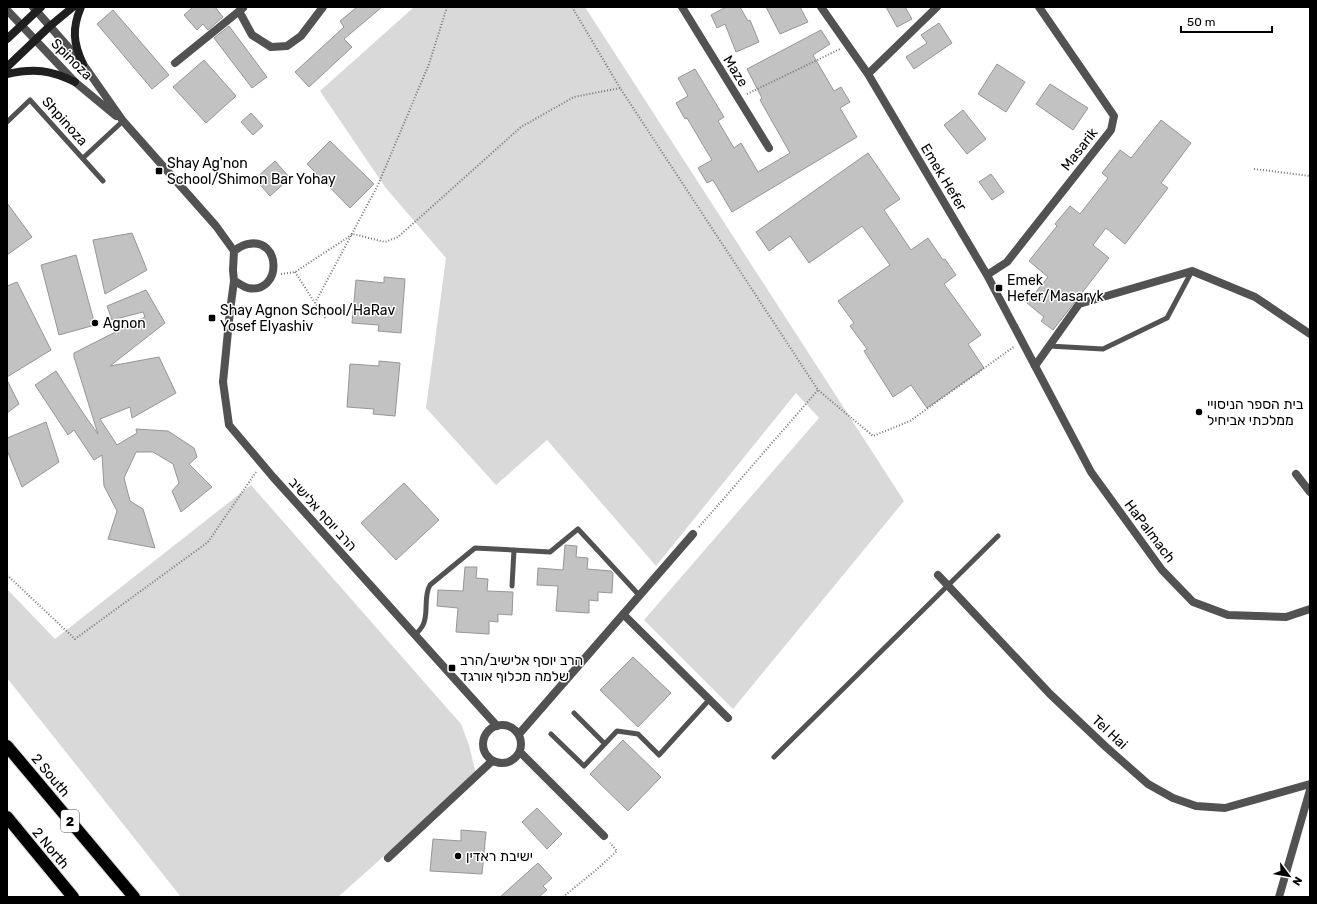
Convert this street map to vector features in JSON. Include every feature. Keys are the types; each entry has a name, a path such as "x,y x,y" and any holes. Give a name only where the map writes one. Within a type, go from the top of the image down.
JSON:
{"highway":[{"path":"7,740 32,776"},
{"name":"2 South","path":"7,746 134,897"},
{"name":"2 North","path":"7,817 73,897"}],"main road":[{"path":"7,67 50,26 73,7"},
{"path":"81,7 75,26 74,37 79,57 83,64"},
{"path":"7,39 37,8"},
{"path":"7,74 48,71 61,75 75,82"}],"street":[{"path":"175,63 241,9 252,35 271,47 287,46 301,36 323,7"},
{"name":"Maze","path":"682,7 769,148"},
{"name":"Emek Hefer","path":"822,7 868,74 987,275 1036,366"},
{"path":"868,74 936,7"},
{"name":"Masarik","path":"987,275 1007,262 1111,130 1114,116 1039,7"},
{"name":"Spinoza","path":"37,8 50,26 83,64 123,121 216,226 234,251"},
{"name":"Spinoza","path":"7,10 75,82 123,121"},
{"path":"248,244 261,246 268,250 272,255 274,262 272,276 268,282 254,288 247,288 234,281 234,251 248,244"},
{"path":"1036,366 1079,304 1192,271 1255,297 1310,334"},
{"name":"הרב יוסף אלישיב","path":"234,281 223,382 229,425 262,464 497,726"},
{"name":"HaPalmach","path":"1036,366 1090,472 1162,570 1193,602 1228,615 1286,617 1310,609"},
{"path":"1296,474 1310,492"},
{"path":"519,734 693,534"},
{"name":"Tel Hai","path":"938,575 1050,694 1148,784 1173,798 1196,806 1225,808 1310,784"},
{"path":"623,614 728,718"},
{"path":"503,725 509,726 519,734 522,746 517,757 512,761 505,764 499,764 492,762 487,757 484,752 483,745 484,738 487,733 497,726 503,725"},
{"path":"520,752 604,836"},
{"path":"388,858 492,762"},
{"path":"1279,897 1310,790"}],"lane":[{"name":"Shpinoza","path":"7,122 30,100 103,181"},
{"path":"82,158 123,121"},
{"path":"1049,346 1103,349 1167,318 1192,271"},
{"path":"415,635 425,621 427,590 430,585 475,548 550,552 578,529 639,595"},
{"path":"774,757 998,536"},
{"path":"512,586 514,550"},
{"path":"551,734 584,766 617,731 638,734 659,755 709,700"},
{"path":"574,713 605,744"}],"path":[{"path":"315,303 378,185 429,64 447,7"},
{"path":"572,7 620,88 818,390 873,436 910,421 1022,341"},
{"path":"738,98 848,45"},
{"path":"272,276 295,272 353,234 385,242 398,237 521,127 574,97 620,88"},
{"path":"1254,169 1310,176"},
{"path":"295,272 325,318"},
{"path":"693,534 818,390"},
{"path":"7,574 75,639 208,542 262,464"},
{"path":"562,897 617,851 604,836"}],"shaded area":[{"path":"414,7 585,7 904,501 733,709 644,620 819,418 796,393 656,566 547,440 496,485 426,408 446,258 385,187 320,91"},
{"path":"251,485 461,724 469,745 476,774 338,897 181,897 7,678 7,589 55,639"}],"building":[{"path":"193,7 215,7 223,17 208,30 203,24 197,30 184,15"},
{"path":"357,7 382,7 344,39 352,47 309,87 295,72 344,27 340,21"},
{"path":"726,7 740,7 748,21 750,20 759,42 736,52 725,24 717,28 711,15"},
{"path":"766,7 800,7 808,22 780,34"},
{"path":"886,7 905,7 912,19 897,27"},
{"path":"113,10 169,75 152,89 97,24"},
{"path":"939,23 952,43 914,69 906,57 927,43 921,35"},
{"path":"229,26 267,77 252,88 214,38"},
{"path":"821,30 830,44 813,55 834,91 841,87 850,102 840,108 857,137 732,212 713,180 707,183 698,168 712,160 687,118 685,119 676,103 688,96 678,78 695,69 724,117 718,121 734,148 741,143 758,172 790,153 760,100 762,98 747,69"},
{"path":"204,60 236,96 206,123 173,87"},
{"path":"997,64 1025,82 1006,112 978,94"},
{"path":"1050,84 1088,108 1073,130 1036,104"},
{"path":"963,110 986,139 967,154 944,125"},
{"path":"251,113 263,126 253,135 241,122"},
{"path":"1161,120 1191,143 1161,183 1168,188 1125,244 1106,228 1093,245 1109,258 1053,330 1041,321 1044,317 1027,303 1048,277 1029,261 1057,226 1055,224 1070,206 1080,214 1108,178 1102,173 1120,150 1131,158"},
{"path":"330,141 374,184 350,208 307,164"},
{"path":"868,153 900,199 884,210 911,250 928,238 943,260 945,259 956,275 944,284 981,335 968,344 984,368 927,408 911,385 893,397 864,351 867,349 850,326 854,323 838,301 890,265 862,226 809,263 790,236 769,251 756,232"},
{"path":"275,161 290,178 270,196 255,179"},
{"path":"991,174 1004,192 992,200 979,182"},
{"path":"7,203 32,237 7,255"},
{"path":"132,233 147,270 105,294 93,240"},
{"path":"76,255 95,325 59,335 41,265"},
{"path":"384,277 405,279 401,333 378,331 379,325 352,323 356,280 384,283"},
{"path":"17,282 51,350 7,377 7,286"},
{"path":"146,290 165,323 110,366 159,357 176,393 132,418 130,407 100,419 117,445 137,433 136,429 168,431 194,448 197,457 189,464 212,487 181,512 172,491 179,483 173,464 153,452 136,452 124,478 130,501 143,509 155,548 108,539 117,511 104,486 102,455 94,460 74,430 68,435 35,385 56,371 98,434 74,353 145,317 143,312 112,320 107,306"},
{"path":"379,361 400,363 395,416 373,414 374,409 347,407 350,364 379,366"},
{"path":"7,380 19,404 7,413"},
{"path":"46,422 59,462 22,487 7,450 7,438"},
{"path":"404,483 439,520 396,560 361,523"},
{"path":"565,545 577,546 576,557 588,558 587,569 611,571 613,573 612,593 598,592 598,601 589,600 589,613 556,611 558,586 537,585 538,568 563,570"},
{"path":"465,567 477,567 476,578 488,579 487,591 513,592 512,615 498,614 498,622 489,621 489,634 456,632 458,608 437,606 438,590 463,591"},
{"path":"633,657 671,693 638,727 600,690"},
{"path":"623,740 661,777 628,811 590,774"},
{"path":"537,808 562,834 547,849 522,822"},
{"name":"ישיבת ראדין","path":"461,830 486,832 482,874 430,871 433,839 461,841"},
{"path":"538,863 552,878 543,886 547,890 539,897 500,897"}],"place":[{"name":"Shay Ag'non School/Shimon Bar Yohay","path":"159,171"},
{"name":"Emek Hefer/Masaryk","path":"999,288"},
{"name":"Shay Agnon School/HaRav Yosef Elyashiv","path":"212,318"},
{"name":"Agnon","path":"95,323"},
{"name":"בית הספר הניסויי ממלכתי אביחיל","path":"1199,412"},
{"name":"הרב יוסף אלישיב/הרב שלמה מכלוף אורגד","path":"452,668"},
{"name":"ישיבת ראדין","path":"458,856"}]}
